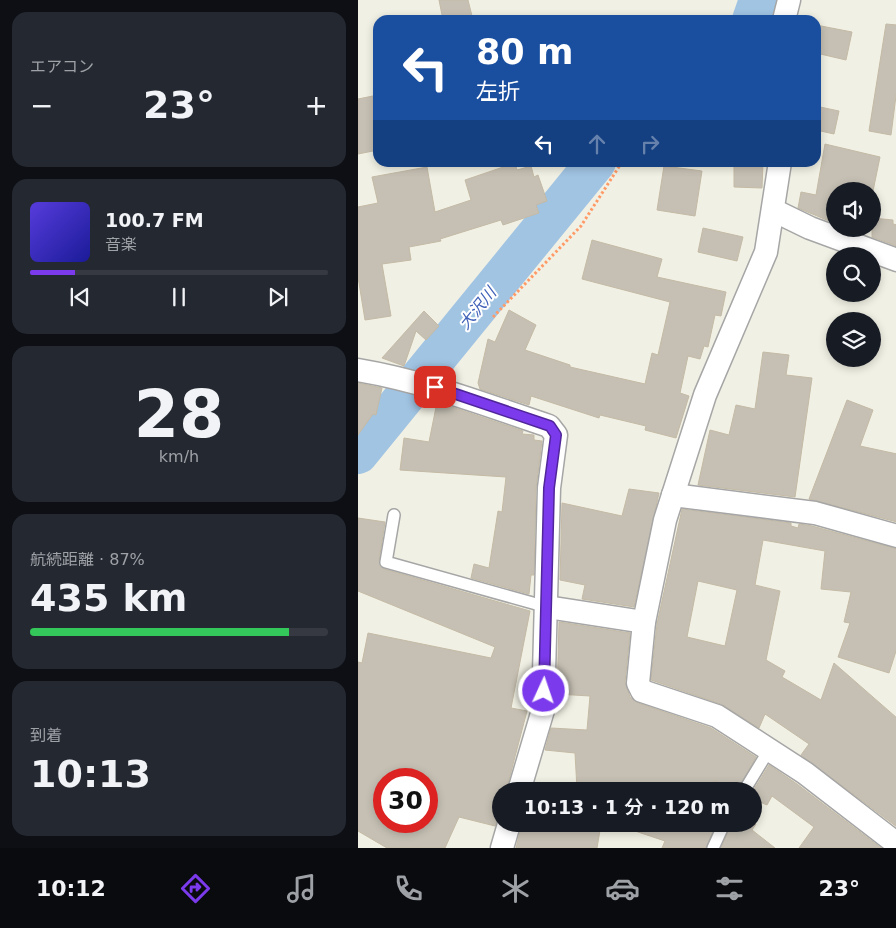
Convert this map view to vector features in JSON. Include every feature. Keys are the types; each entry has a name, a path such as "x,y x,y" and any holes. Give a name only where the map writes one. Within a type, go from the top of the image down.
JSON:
{"street":[{"path":"785,15 789,0"},
{"path":"779,167 766,252 705,395 665,520 644,622 638,682 642,691 717,716 805,773 896,844"},
{"path":"773,210 826,235 896,260"},
{"path":"358,370 389,375 435,387 550,426 556,435 549,488 543,710 522,782"},
{"path":"673,495 815,513 896,536"},
{"path":"547,606 644,622"},
{"path":"502,848 507,832"}],"lane":[{"path":"394,515 386,562 547,606"},
{"path":"749,782 769,750"},
{"path":"713,848 720,832"}],"path":[{"path":"493,317 580,226 619,167"}],"building":[{"path":"439,0 468,0 472,15 442,15"},
{"path":"886,24 897,25 897,88 891,135 869,131"},
{"path":"821,26 852,32 846,60 821,54"},
{"path":"373,96 373,151 358,154 358,99"},
{"path":"821,107 839,111 834,134 821,131"},
{"path":"825,144 880,157 875,182 826,182 826,220 798,208 801,192 816,195"},
{"path":"427,167 435,212 471,200 465,180 503,167 516,167 517,170 531,167 534,177 538,175 547,201 536,205 539,213 503,225 501,220 440,239 441,241 409,247 411,260 382,264 391,316 365,320 358,277 358,207 378,203 372,177"},
{"path":"664,167 702,171 695,216 657,210"},
{"path":"734,167 763,167 762,188 734,187"},
{"path":"881,219 893,220 893,224 897,225 897,246 872,237 881,237"},
{"path":"703,228 743,237 737,261 698,252"},
{"path":"592,240 662,259 657,277 726,292 721,316 715,315 708,347 704,346 700,359 688,356 680,393 689,396 676,438 645,430 646,426 600,415 599,418 531,396 529,405 480,389 478,383 488,339 495,342 509,310 536,325 525,350 570,365 570,367 645,384 652,353 658,355 670,302 582,279"},
{"path":"424,311 439,326 426,340 416,331 404,366 382,358"},
{"path":"763,352 789,355 786,375 812,378 795,497 698,485 710,430 729,435 736,405 755,409"},
{"path":"358,383 382,388 376,415 373,414 358,435"},
{"path":"847,400 873,410 860,446 897,454 897,522 809,499"},
{"path":"437,402 523,431 522,434 534,435 534,440 542,441 536,488 534,575 531,575 529,594 471,578 474,564 489,568 498,511 502,512 506,477 400,470 404,438 429,442"},
{"path":"629,489 659,493 634,607 582,599 585,585 560,580 562,503 622,516"},
{"path":"682,509 791,523 791,526 798,528 799,524 812,526 897,549 897,648 889,673 838,657 850,623 844,622 851,592 821,589 825,551 763,540 755,585 780,591 766,660 785,671 782,677 821,700 834,663 897,718 897,827 801,755 809,744 765,714 759,728 721,704 651,680 657,624","holes":["698,581 737,590 725,646 687,637"]},
{"path":"358,518 385,522 379,561 384,569 530,611 511,708 527,711 508,782 492,782 492,825 459,817 445,848 387,848 358,831 358,662 362,663 368,633 491,658 495,647 358,591"},
{"path":"559,622 630,633 625,682 630,697 638,703 711,728 756,757 742,782 577,782 575,753 545,750 551,728 587,730 590,696 557,694"},
{"path":"769,765 881,848 799,848 814,827 772,796 767,805 762,803 762,782 759,782"},
{"path":"520,832 600,832 597,848 516,848"},
{"path":"638,832 713,832 706,848 662,848 665,841"},
{"path":"728,832 755,832 775,848 721,848"}],"waterway":[{"name":"大沢川","path":"754,15 759,0"},
{"name":"大沢川","path":"358,454 592,167"}],"route":[{"path":"435,387 550,426 556,435 549,488 544,691"}]}
